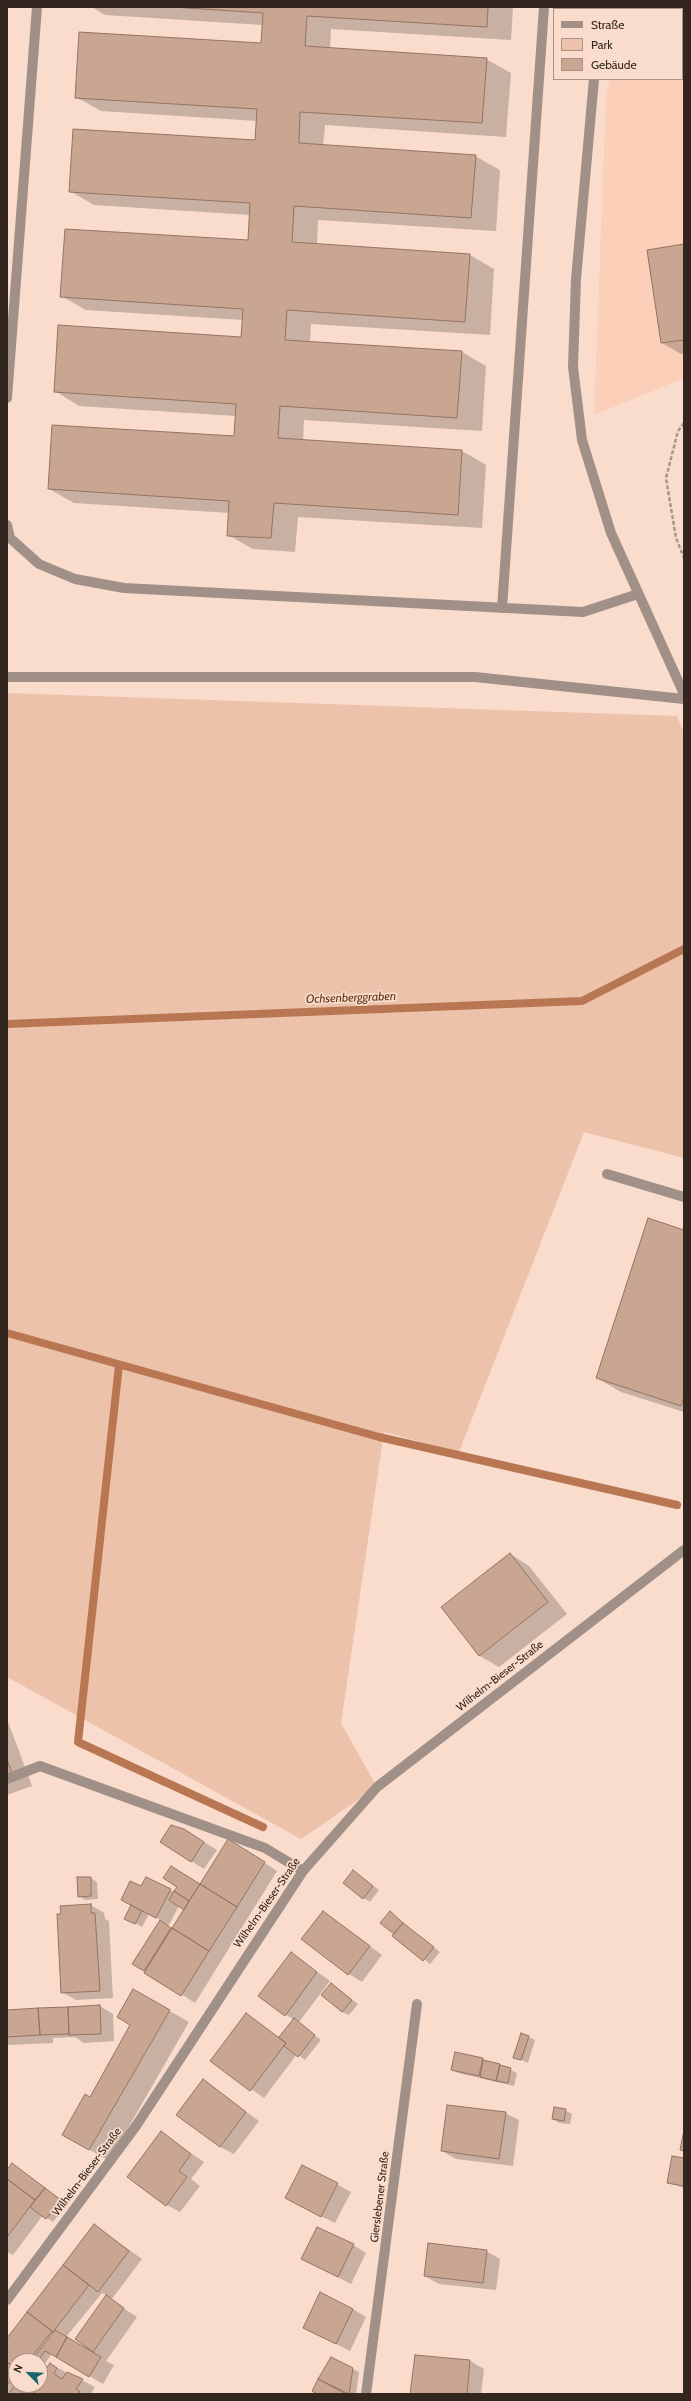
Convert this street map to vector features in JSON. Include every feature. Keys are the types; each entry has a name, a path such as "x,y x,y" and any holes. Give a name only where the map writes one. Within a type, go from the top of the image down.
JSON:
{"street":[{"path":"7,398 37,7"},
{"path":"502,608 544,7"},
{"path":"594,80 576,279 573,367 582,440 611,533 684,694"},
{"path":"7,525 10,538 38,564 75,579 124,588 583,612 638,594"},
{"path":"7,677 475,677 684,699"},
{"path":"607,1174 684,1197"},
{"name":"Wilhelm-Bieser-Straße","path":"7,2300 136,2126 256,1940 303,1871 377,1787 684,1550"},
{"path":"7,1779 40,1766 265,1848 303,1871"},
{"name":"Gierslebener Straße","path":"366,2394 417,2004"}],"path":[{"path":"684,423 678,431 666,478 676,538 684,558"}],"shaded area":[{"path":"684,7 684,378 594,415 606,97 610,80 683,80 683,8 623,8"}],"green space":[{"path":"7,693 677,716 684,733 684,1158 584,1132 459,1452 384,1432 341,1723 377,1787 301,1839 7,1677"}],"building":[{"path":"172,7 488,7 487,27 307,16 305,46 487,58 482,123 300,112 299,143 476,155 471,218 294,206 292,242 470,254 465,322 287,310 285,340 462,351 457,418 280,406 278,438 462,450 458,515 274,503 271,538 227,536 229,501 48,489 52,425 234,436 236,404 54,392 58,325 241,337 243,309 60,297 65,229 248,240 250,203 69,192 73,129 255,140 257,109 75,98 79,32 261,43 263,13"},
{"path":"684,244 684,340 661,343 647,250"},
{"path":"648,1218 684,1230 684,1396 681,1406 596,1378"},
{"path":"510,1553 548,1602 479,1656 441,1607"},
{"path":"7,1760 13,1775 7,1777"},
{"path":"171,1825 184,1829 204,1842 191,1862 160,1842"},
{"path":"228,1839 265,1862 237,1907 200,1884"},
{"path":"171,1866 200,1884 189,1901 174,1891 177,1887 163,1878"},
{"path":"353,1870 373,1886 363,1899 343,1883"},
{"path":"77,1877 91,1877 91,1896 78,1897"},
{"path":"146,1877 171,1889 156,1918 121,1900 130,1881 141,1886"},
{"path":"200,1884 237,1907 209,1951 172,1928"},
{"path":"174,1891 189,1901 184,1910 169,1900"},
{"path":"91,1904 91,1913 95,1913 100,1991 61,1993 57,1914 61,1914 60,1906"},
{"path":"131,1905 142,1911 135,1924 124,1919"},
{"path":"323,1911 370,1946 348,1975 301,1939"},
{"path":"390,1911 403,1923 394,1934 380,1923"},
{"path":"160,1920 171,1928 144,1971 132,1964"},
{"path":"403,1923 434,1947 423,1961 392,1936"},
{"path":"172,1928 209,1951 181,1996 144,1973"},
{"path":"291,1952 317,1972 285,2016 258,1996"},
{"path":"331,1983 352,2000 342,2012 321,1995"},
{"path":"133,1989 170,2010 89,2150 62,2135 85,2094 90,2097 130,2025 117,2017"},
{"path":"100,2005 101,2034 69,2035 68,2007"},
{"path":"68,2007 69,2034 40,2035 38,2008"},
{"path":"38,2008 40,2035 7,2037 7,2010"},
{"path":"246,2013 286,2043 250,2091 210,2061"},
{"path":"294,2018 315,2035 298,2057 284,2046 286,2043 279,2037"},
{"path":"521,2033 529,2036 521,2060 513,2058"},
{"path":"455,2052 483,2058 479,2076 451,2070"},
{"path":"483,2060 500,2064 496,2081 480,2077"},
{"path":"500,2065 511,2068 508,2083 496,2081"},
{"path":"203,2079 246,2112 220,2147 176,2115"},
{"path":"447,2105 506,2112 499,2159 441,2151"},
{"path":"554,2107 566,2109 564,2121 552,2119"},
{"path":"684,2130 684,2151 680,2150"},
{"path":"161,2131 191,2154 179,2171 187,2177 166,2206 127,2177"},
{"path":"672,2156 684,2158 684,2186 667,2183"},
{"path":"12,2163 45,2188 35,2200 7,2179 7,2170"},
{"path":"302,2165 338,2183 321,2217 285,2198"},
{"path":"7,2179 35,2200 7,2237"},
{"path":"45,2188 61,2200 46,2219 30,2207"},
{"path":"94,2224 129,2251 98,2292 63,2265"},
{"path":"317,2227 354,2244 338,2277 301,2259"},
{"path":"428,2243 487,2250 483,2283 424,2276"},
{"path":"63,2265 89,2285 53,2332 27,2312"},
{"path":"320,2292 353,2309 336,2344 303,2328"},
{"path":"106,2295 124,2308 93,2352 75,2339"},
{"path":"27,2312 52,2331 34,2353 8,2353 8,2363 7,2338"},
{"path":"55,2330 67,2337 56,2357 45,2351 44,2353 37,2353"},
{"path":"67,2337 101,2357 89,2377 56,2357"},
{"path":"415,2355 470,2360 467,2394 410,2394"},
{"path":"331,2357 353,2368 349,2394 318,2379"},
{"path":"7,2362 8,2384 7,2385"},
{"path":"50,2363 57,2368 54,2374 62,2379 67,2372 83,2379 76,2389 80,2392 78,2394 35,2393 48,2393 48,2366"},
{"path":"318,2379 346,2394 317,2394 312,2391"},
{"path":"10,2393 22,2393 22,2394 9,2394"}],"waterway":[{"name":"Ochsenberggraben","path":"7,1024 582,1001 684,949"},
{"path":"7,1333 379,1437 677,1505"},
{"path":"119,1365 78,1742 263,1827"}]}
